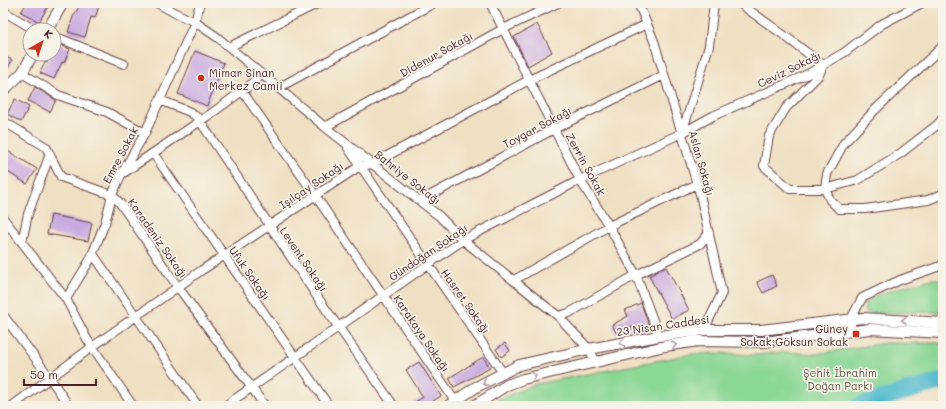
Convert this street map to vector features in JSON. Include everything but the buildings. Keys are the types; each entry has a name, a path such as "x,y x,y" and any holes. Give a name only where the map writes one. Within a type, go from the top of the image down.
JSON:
{"street":[{"path":"52,22 63,3"},
{"name":"Bahriye Sokağı","path":"157,3 195,22 217,37 325,127 440,216 463,240 558,316 589,349 596,362"},
{"path":"229,47 319,3"},
{"path":"278,88 434,3"},
{"name":"Zerrin Sokak","path":"490,3 580,180 609,226 636,275 659,336"},
{"name":"Didenur Sokağı","path":"325,127 503,29 558,3"},
{"name":"Aslan Sokağı","path":"638,3 654,42 697,184 722,294 704,330"},
{"path":"682,133 709,46 714,3"},
{"path":"739,3 823,65 819,75 786,108 770,136 764,166 790,189 825,189 858,180 901,153 943,118"},
{"name":"Ceviz Sokağı","path":"682,133 713,116 808,74 845,52 882,24 922,3"},
{"name":"Emre Sokak","path":"66,299 93,254 105,223 112,195 122,173 145,133 195,22 201,4"},
{"path":"3,11 22,22"},
{"name":"Işılçay Sokağı","path":"12,406 92,347 178,287 360,166 372,164 529,80 647,24"},
{"path":"62,39 124,64"},
{"path":"943,46 875,110 844,143 827,174 825,189 830,200 839,209 865,209 928,200 943,194"},
{"path":"5,86 22,73 28,62"},
{"path":"22,73 58,95 107,112 145,133"},
{"path":"122,173 200,121 242,91 262,74"},
{"name":"Toygar Sokağı","path":"420,201 554,129 664,75"},
{"name":"Karakaya Sokağı","path":"242,91 315,195 455,404"},
{"path":"160,100 190,112 200,121"},
{"name":"Karadeniz Sokağı","path":"3,121 46,147 62,177 112,195 120,203 178,287 265,406"},
{"name":"Levent Sokağı","path":"200,121 269,226 394,406"},
{"name":"Gündoğan Sokağı","path":"225,406 463,240 580,180 682,133"},
{"name":"Hasret Sokağı","path":"344,141 503,373"},
{"name":"Ufuk Sokağı","path":"153,153 329,406"},
{"path":"22,242 28,214 50,154"},
{"path":"514,280 609,226 697,184"},
{"path":"3,218 66,299 92,347 133,406"},
{"path":"558,316 569,313 636,275 700,244 709,233"},
{"path":"93,254 198,406"},
{"path":"851,331 851,319 862,298 900,280 943,265"},
{"path":"3,317 50,378 69,406"},
{"name":"23 Nisan Caddesi","path":"455,404 476,387 519,365 589,349 659,336 704,330 761,330 863,318 943,323"},
{"name":"23 Nisan Caddesi","path":"474,406 507,385 523,379 665,346 698,341 763,342 870,329 943,333"}],"green space":[{"path":"933,279 943,279 943,312 865,312 865,303 874,296 907,285"},
{"name":"Şehit İbrahim Doğan Parkı","path":"885,343 943,343 943,375 923,380 844,406 488,406 495,401 536,384 692,354 719,353 754,355 788,352 815,354"}],"waterway":[{"path":"859,406 943,381"}],"place":[{"name":"Mimar Sinan Merkez Camii","path":"201,78"},
{"name":"Güney Sokak;Göksun Sokak","path":"856,334"}]}
